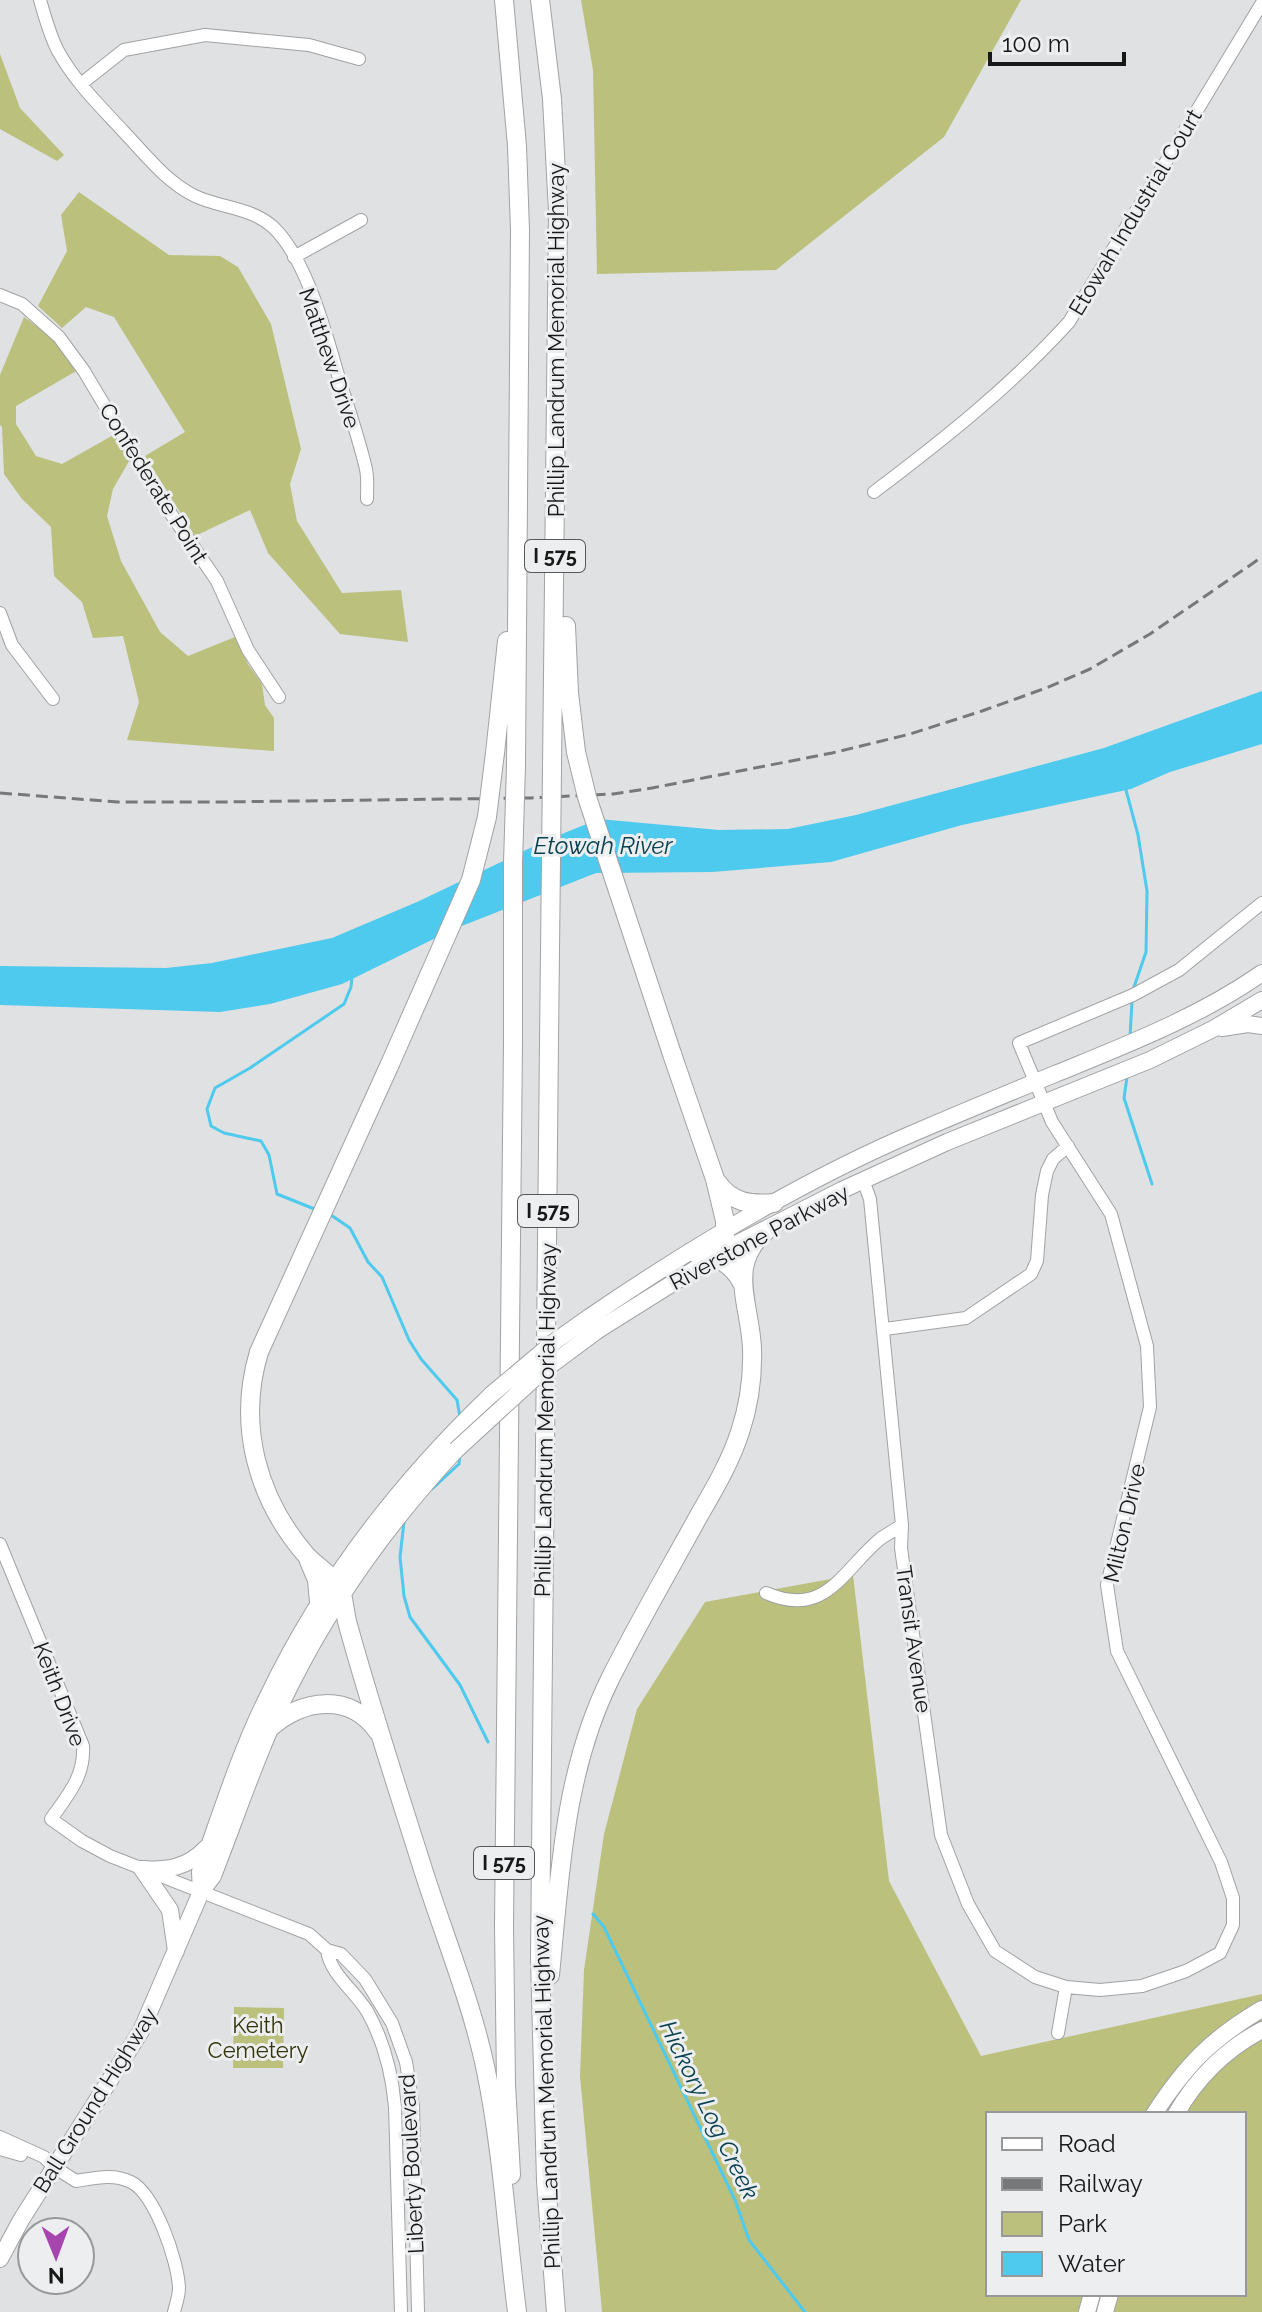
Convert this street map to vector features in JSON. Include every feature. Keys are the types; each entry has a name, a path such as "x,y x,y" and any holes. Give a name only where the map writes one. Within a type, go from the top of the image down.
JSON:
{"highway":[{"path":"496,0 510,60"},
{"name":"Phillip Landrum Memorial Highway","path":"504,0 517,146 520,230 504,1926 506,2084 518,2312"},
{"name":"Phillip Landrum Memorial Highway","path":"540,0 556,154 558,343 540,1844 541,2061 556,2312"},
{"path":"558,343 567,665 576,752 591,808 715,1179 726,1230 714,1257"},
{"path":"518,543 487,817 471,880 259,1352 251,1384 249,1414 254,1457 276,1514 306,1555 338,1587 381,1736 478,2038 486,2070 518,2312"},
{"path":"715,1179 727,1194 740,1202 774,1203"},
{"path":"541,2061 563,1846 576,1771 587,1733 610,1679 720,1477 741,1430 752,1363 750,1322 742,1283 746,1254 767,1230"},
{"path":"691,1252 714,1257 730,1265 742,1283"},
{"path":"306,1555 317,1580 319,1602"},
{"path":"270,1728 292,1712 325,1703 353,1709 372,1723 381,1736"}],"main road":[{"name":"Riverstone Parkway","path":"726,1230 905,1137 1141,1039 1260,978"},
{"name":"Riverstone Parkway","path":"338,1587 456,1450 593,1324 863,1180 947,1142 1150,1060 1213,1029 1262,1000"},
{"path":"1213,1029 1248,1024 1262,1026"},
{"name":"Ball Ground Highway","path":"0,2259 54,2167 141,2031 201,1892 213,1876 270,1728 291,1683 338,1587 400,1489 457,1427 531,1361 593,1324 726,1230"},
{"name":"Ball Ground Highway","path":"201,1892 200,1872 267,1696 319,1602 338,1587"},
{"path":"142,1869 165,1869 185,1864 210,1844"},
{"path":"142,1869 170,1910 176,1953"},
{"path":"1155,2112 1198,2054 1230,2028 1262,2009"},
{"path":"1177,2112 1215,2064 1262,2030"}],"street":[{"name":"Matthew Drive","path":"40,0 56,48 81,84 152,163 172,182 207,201 239,209 264,220 274,228 294,257 319,313 353,421 367,472 367,499"},
{"name":"Etowah Industrial Court","path":"874,492 931,449 1036,359 1069,322 1262,3"},
{"path":"81,84 124,50 205,35 309,45 359,59"},
{"path":"294,257 361,220"},
{"name":"Confederate Point","path":"0,295 22,304 59,337 84,371 156,492 217,581 248,650 279,697"},
{"path":"0,613 12,645 53,699"},
{"name":"Milton Drive","path":"1123,1988 1142,1986 1186,1971 1220,1953 1233,1925 1233,1898 1221,1862 1117,1651 1107,1585 1150,1407 1147,1346 1111,1214 1052,1122 1019,1043 1133,995 1179,970 1262,903"},
{"path":"885,1329 966,1318 1031,1274 1037,1261 1042,1191 1050,1163 1068,1146"},
{"name":"Transit Avenue","path":"863,1180 870,1199 885,1329 902,1525 901,1548 941,1835 968,1904 995,1951 1035,1977 1066,1987 1100,1990 1123,1988"},
{"path":"766,1593 784,1601 805,1601 827,1592 881,1538 902,1525"},
{"name":"Keith Drive","path":"0,1544 83,1746 80,1776 51,1819 82,1841 201,1892"},
{"name":"Liberty Boulevard","path":"201,1892 295,1927 327,1950 341,1954 373,1990 392,2023 406,2062 413,2117 418,2312"},
{"name":"Liberty Boulevard","path":"327,1950 329,1965 361,2001 374,2023 391,2074 395,2107 401,2312"},
{"path":"1058,2033 1066,1987"},
{"path":"0,2137 44,2157 76,2181 111,2176 133,2182 146,2195 156,2212 177,2273 179,2289 174,2312"},
{"path":"0,2149 54,2167"}],"green space":[{"path":"581,0 1021,0 944,137 776,270 597,274 593,70"},
{"path":"0,54 20,108 64,155 57,161 0,129"},
{"path":"79,192 169,255 220,256 238,267 271,324 301,449 290,484 297,521 342,593 401,590 408,642 340,634 268,553 250,510 195,536 145,456 185,432 114,317 86,307 62,328 38,306 67,251 61,215"},
{"path":"24,317 58,342 78,370 16,406 16,424 36,456 62,464 117,433 132,456 113,489 107,516 121,561 160,632 188,656 235,637 262,684 265,705 274,718 274,751 127,740 139,702 123,636 93,638 82,602 54,576 51,527 22,499 4,474 0,375"},
{"path":"853,1575 889,1881 981,2056 1262,1994 1262,2312 602,2312 580,2076 584,1970 604,1834 637,1709 705,1602"},
{"name":"Keith Cemetery","path":"234,2007 284,2008 283,2068 233,2068"}],"water":[{"name":"Etowah River","path":"1262,691 1262,744 1170,772 1131,789 962,825 831,862 712,872 596,873 454,929 342,984 270,1004 220,1012 0,1005 0,966 166,968 212,963 332,938 599,819 719,830 788,829 856,815 1104,748"}],"waterway":[{"path":"1126,790 1138,835 1147,891 1146,952 1133,990"},
{"name":"Hickory Log Creek","path":"317,1210 277,1194 269,1155 261,1141 224,1133 211,1126 207,1109 215,1088 344,1004 352,976"},
{"path":"1130,1037 1132,1001"},
{"path":"1127,1077 1124,1098 1152,1184"},
{"name":"Hickory Log Creek","path":"328,1213 350,1228 368,1262 382,1277 409,1340 421,1359 457,1400 460,1417"},
{"name":"Hickory Log Creek","path":"432,1489 459,1464 460,1456"},
{"name":"Hickory Log Creek","path":"404,1522 400,1557 404,1596 410,1617 460,1685 488,1742"},
{"name":"Hickory Log Creek","path":"593,1914 604,1927 735,2200 749,2240 805,2312"}],"railway":[{"path":"0,793 118,802 219,802 531,798 613,794 652,788 832,753 910,734 1046,688 1090,669 1150,634 1262,557"}]}
